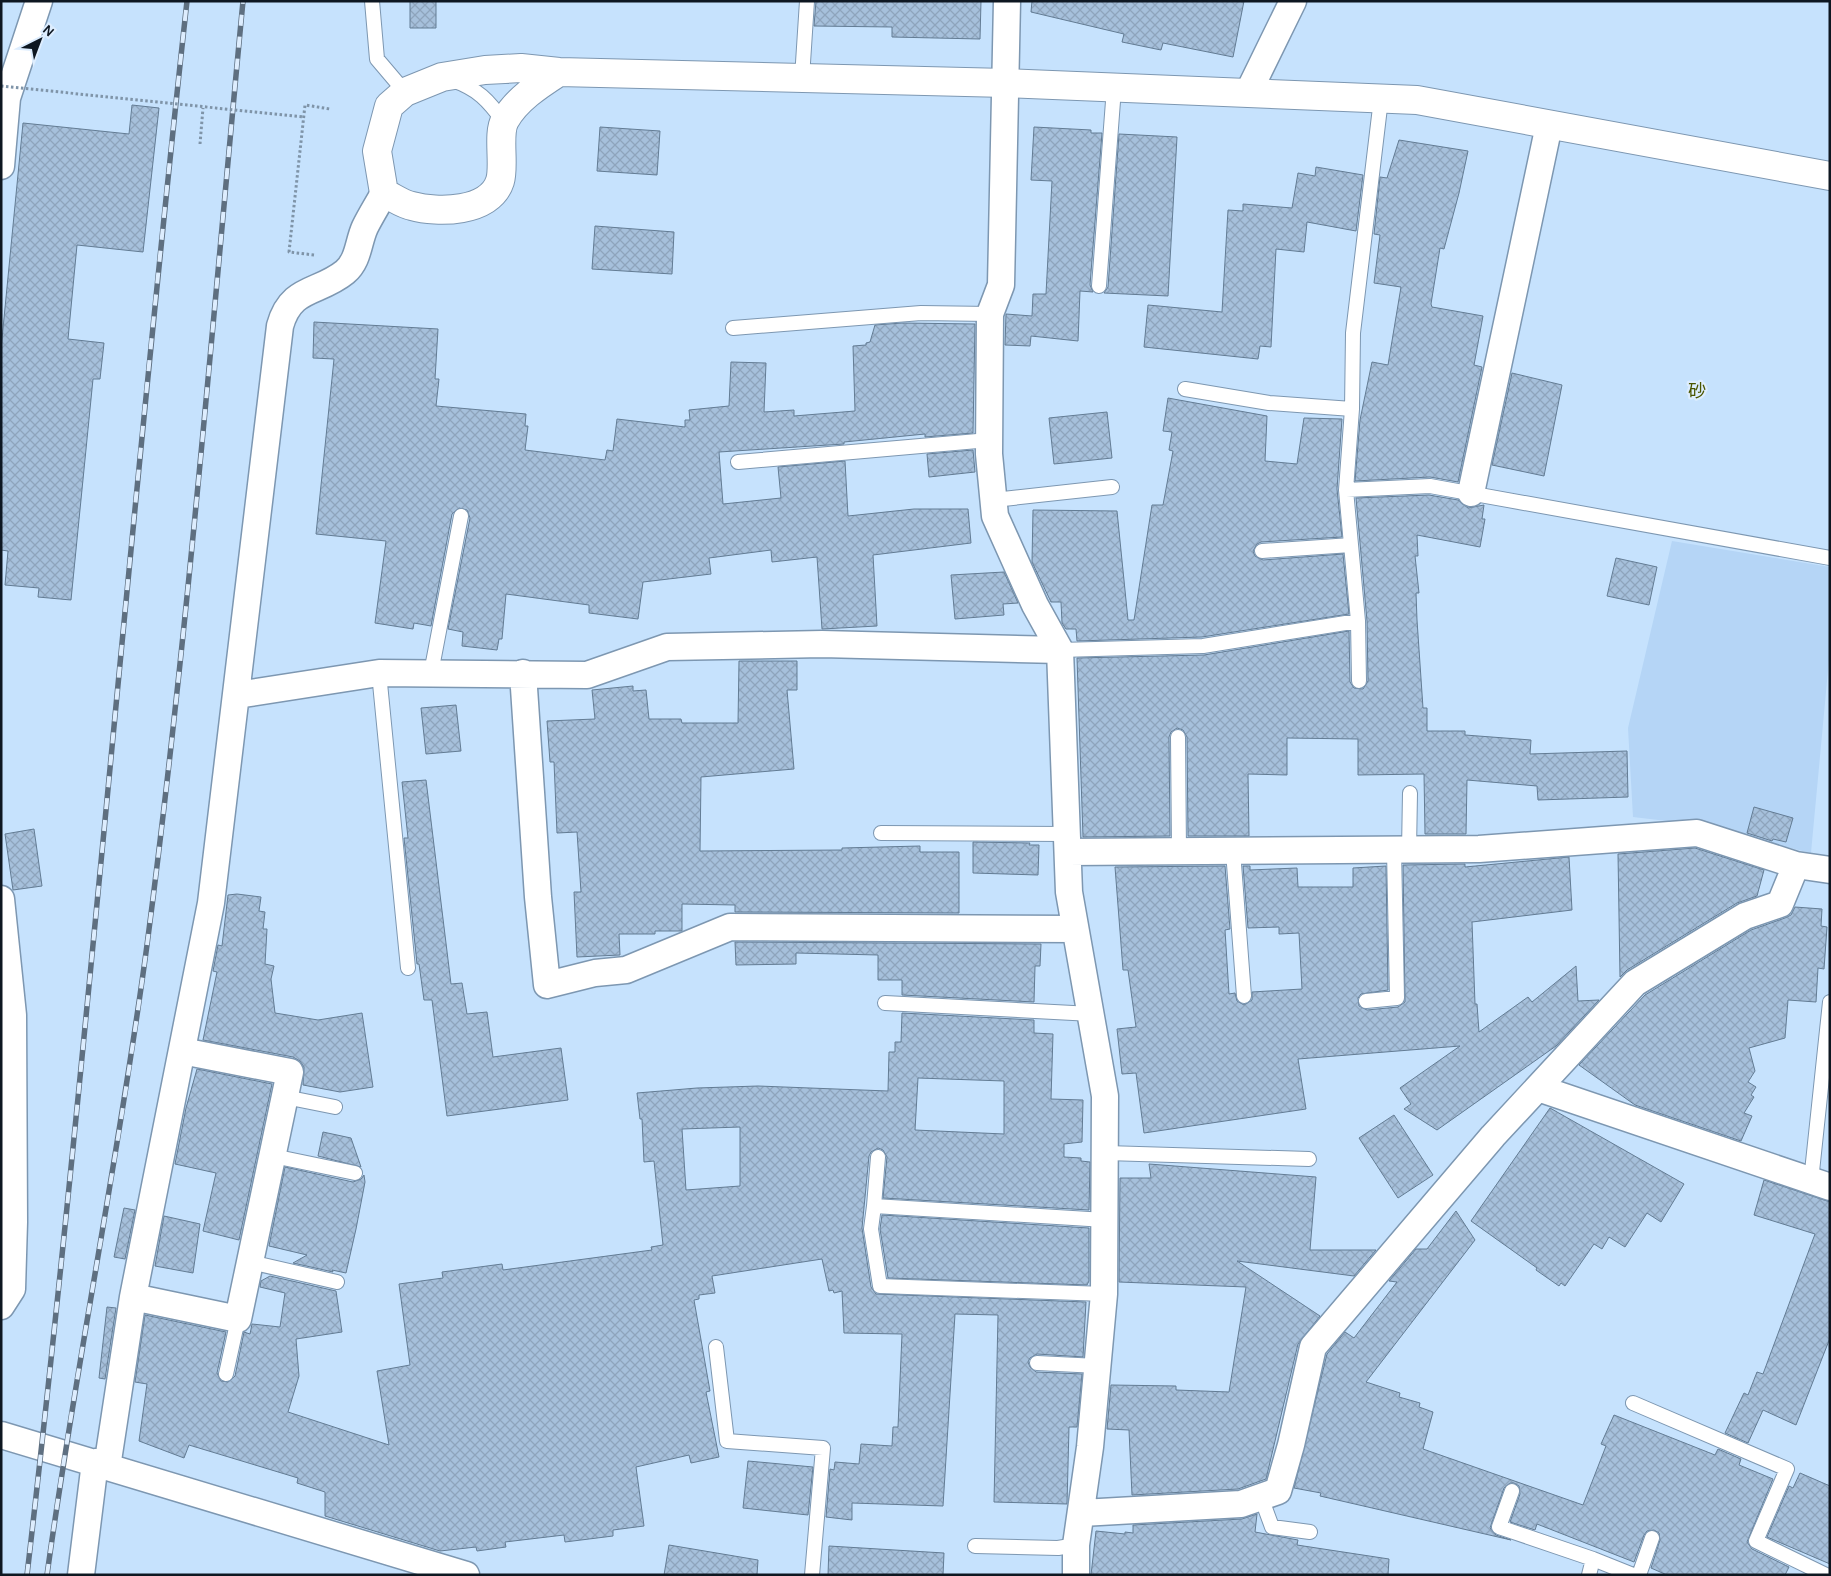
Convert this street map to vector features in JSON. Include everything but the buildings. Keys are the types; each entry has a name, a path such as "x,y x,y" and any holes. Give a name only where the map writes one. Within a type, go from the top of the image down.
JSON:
{"street":[{"path":"1,166 7,98 39,1"},
{"path":"1007,1 1001,285 990,314 989,440 995,516 1035,605 1060,650 1070,892 1105,1096 1104,1294 1082,1513 1076,1545 1076,1575"},
{"path":"1248,93 1293,1"},
{"path":"81,1575 210,902 237,694 280,326 284,313 293,299 334,280 348,270 358,255 366,227 384,193 377,151 388,106 405,92 442,77 522,68 559,72 1006,83 1418,100 1830,176"},
{"path":"384,193 411,206 450,211 476,205 491,196 500,181 504,122 520,101 559,72"},
{"path":"1471,493 1550,124"},
{"path":"237,694 379,673 587,675 667,647 822,644 1060,650"},
{"path":"523,673 538,897 547,985 595,973 626,970 730,927 1075,930"},
{"path":"1068,843 1179,851 1479,849 1697,833 1796,864 1830,870"},
{"path":"1082,1513 1241,1504 1278,1491 1291,1444 1313,1347 1493,1136 1635,983 1745,916 1780,904 1796,864"},
{"path":"1,899 13,1015 14,1222 12,1289 1,1306"},
{"path":"133,1297 238,1319 290,1072 182,1051"},
{"path":"1538,1088 1820,1184"},
{"path":"1,1435 466,1575"}],"lane":[{"path":"372,1 378,59 405,92"},
{"path":"802,78 807,1"},
{"path":"442,77 472,88 491,104 504,122"},
{"path":"1100,286 1114,88"},
{"path":"1359,681 1358,622 1346,490 1352,409 1353,333 1381,99"},
{"path":"733,328 921,313 990,314"},
{"path":"1185,389 1269,403 1352,409"},
{"path":"738,462 989,440"},
{"path":"1346,490 1430,486 1830,558"},
{"path":"994,500 1112,487"},
{"path":"431,673 460,516"},
{"path":"1262,551 1352,545"},
{"path":"1060,650 1203,646 1358,622"},
{"path":"379,673 408,968"},
{"path":"1178,737 1179,851"},
{"path":"1366,1001 1397,998 1402,850 1410,792"},
{"path":"881,832 1068,843"},
{"path":"1233,851 1244,996"},
{"path":"1820,1184 1830,1002"},
{"path":"885,1003 1092,1014"},
{"path":"285,1097 335,1107"},
{"path":"1106,1153 1309,1159"},
{"path":"273,1156 355,1174"},
{"path":"878,1157 871,1229 880,1286 1104,1294"},
{"path":"874,1206 1105,1220"},
{"path":"250,1262 337,1282"},
{"path":"226,1374 238,1319"},
{"path":"716,1348 727,1441 823,1448 812,1575"},
{"path":"1037,1364 1098,1366"},
{"path":"1633,1403 1787,1469 1756,1541 1826,1575"},
{"path":"1512,1491 1499,1527 1633,1575"},
{"path":"1261,1497 1272,1527 1310,1532"},
{"path":"1639,1575 1652,1538"},
{"path":"975,1546 1058,1548 1076,1545"},
{"path":"1588,1575 1592,1559"}],"path":[{"path":"1,86 304,117"},
{"path":"317,255 289,252 305,105 330,109"},
{"path":"200,144 203,108"}],"shaded area":[{"path":"1672,541 1830,567 1830,649 1811,853 1692,824 1633,817 1628,728"}],"railway":[{"path":"27,1575 70,1182 146,394 187,1"},
{"path":"47,1575 58,1496 136,1024 162,827 199,474 243,1"}],"district":[{"name":"砂","path":"1697,391"}]}
